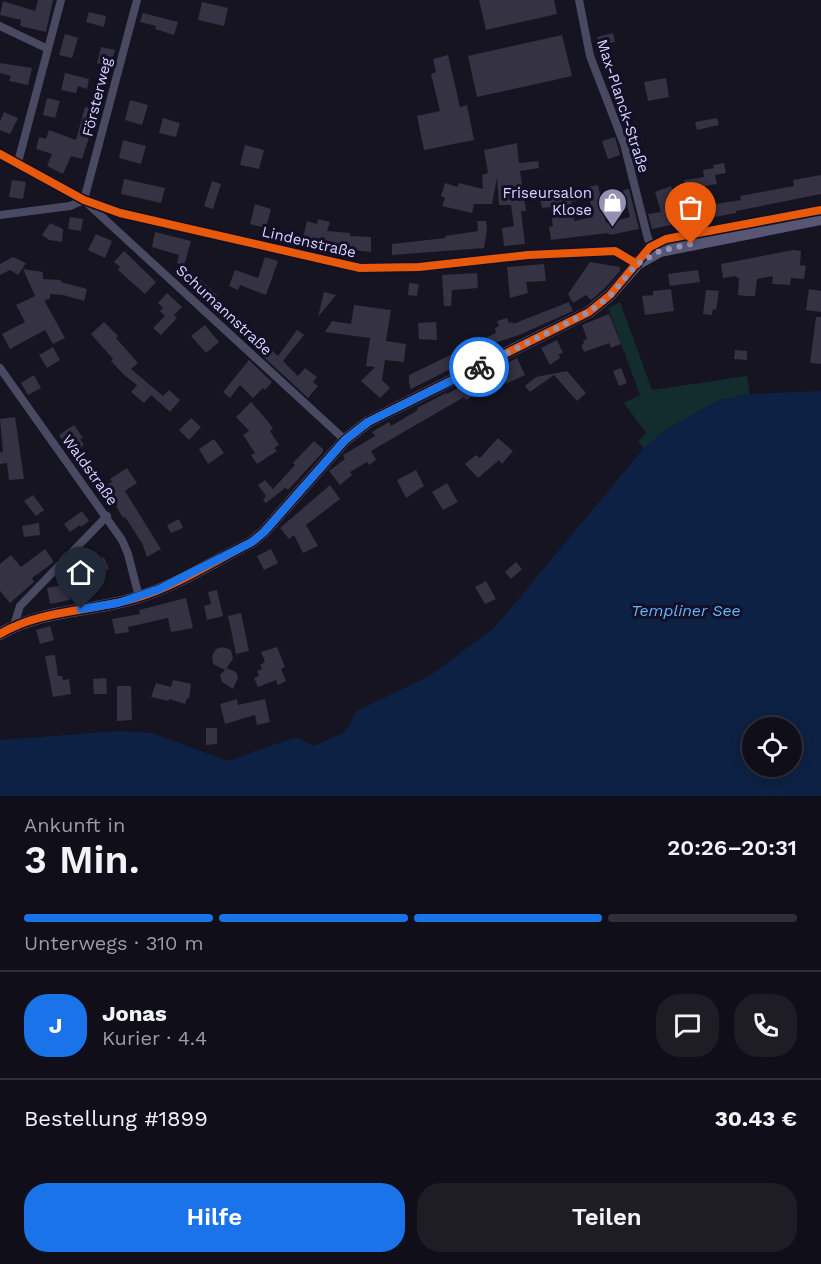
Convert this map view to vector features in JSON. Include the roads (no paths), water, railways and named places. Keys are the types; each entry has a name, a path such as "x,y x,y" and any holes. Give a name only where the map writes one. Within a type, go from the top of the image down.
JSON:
{"street":[{"path":"18,162 61,0"},
{"name":"Försterweg","path":"84,200 137,0"},
{"name":"Max-Planck-Straße","path":"579,0 591,56 624,144 648,239 657,253"},
{"path":"0,26 48,48"},
{"path":"0,154 84,200"},
{"path":"0,215 70,206 84,200"},
{"name":"Lindenstraße","path":"84,200 120,213 360,268 419,267 528,255 615,251 637,264"},
{"name":"Schumannstraße","path":"84,200 345,440"},
{"path":"0,634 15,625 44,615 118,603 139,597 167,586 252,542 264,532 345,440 368,422 589,312 610,296 637,264 657,253 821,219"},
{"name":"Waldstraße","path":"0,369 122,540 139,597"},
{"path":"15,625 20,606 107,516"}],"water":[{"name":"Templiner See","path":"821,391 821,796 0,796 0,740 118,731 152,733 228,761 296,737 314,746 345,732 357,711 431,675 495,627 644,448 666,430 719,400 750,394"}],"place":[{"name":"Friseursalon Klose","path":"613,228"}]}
